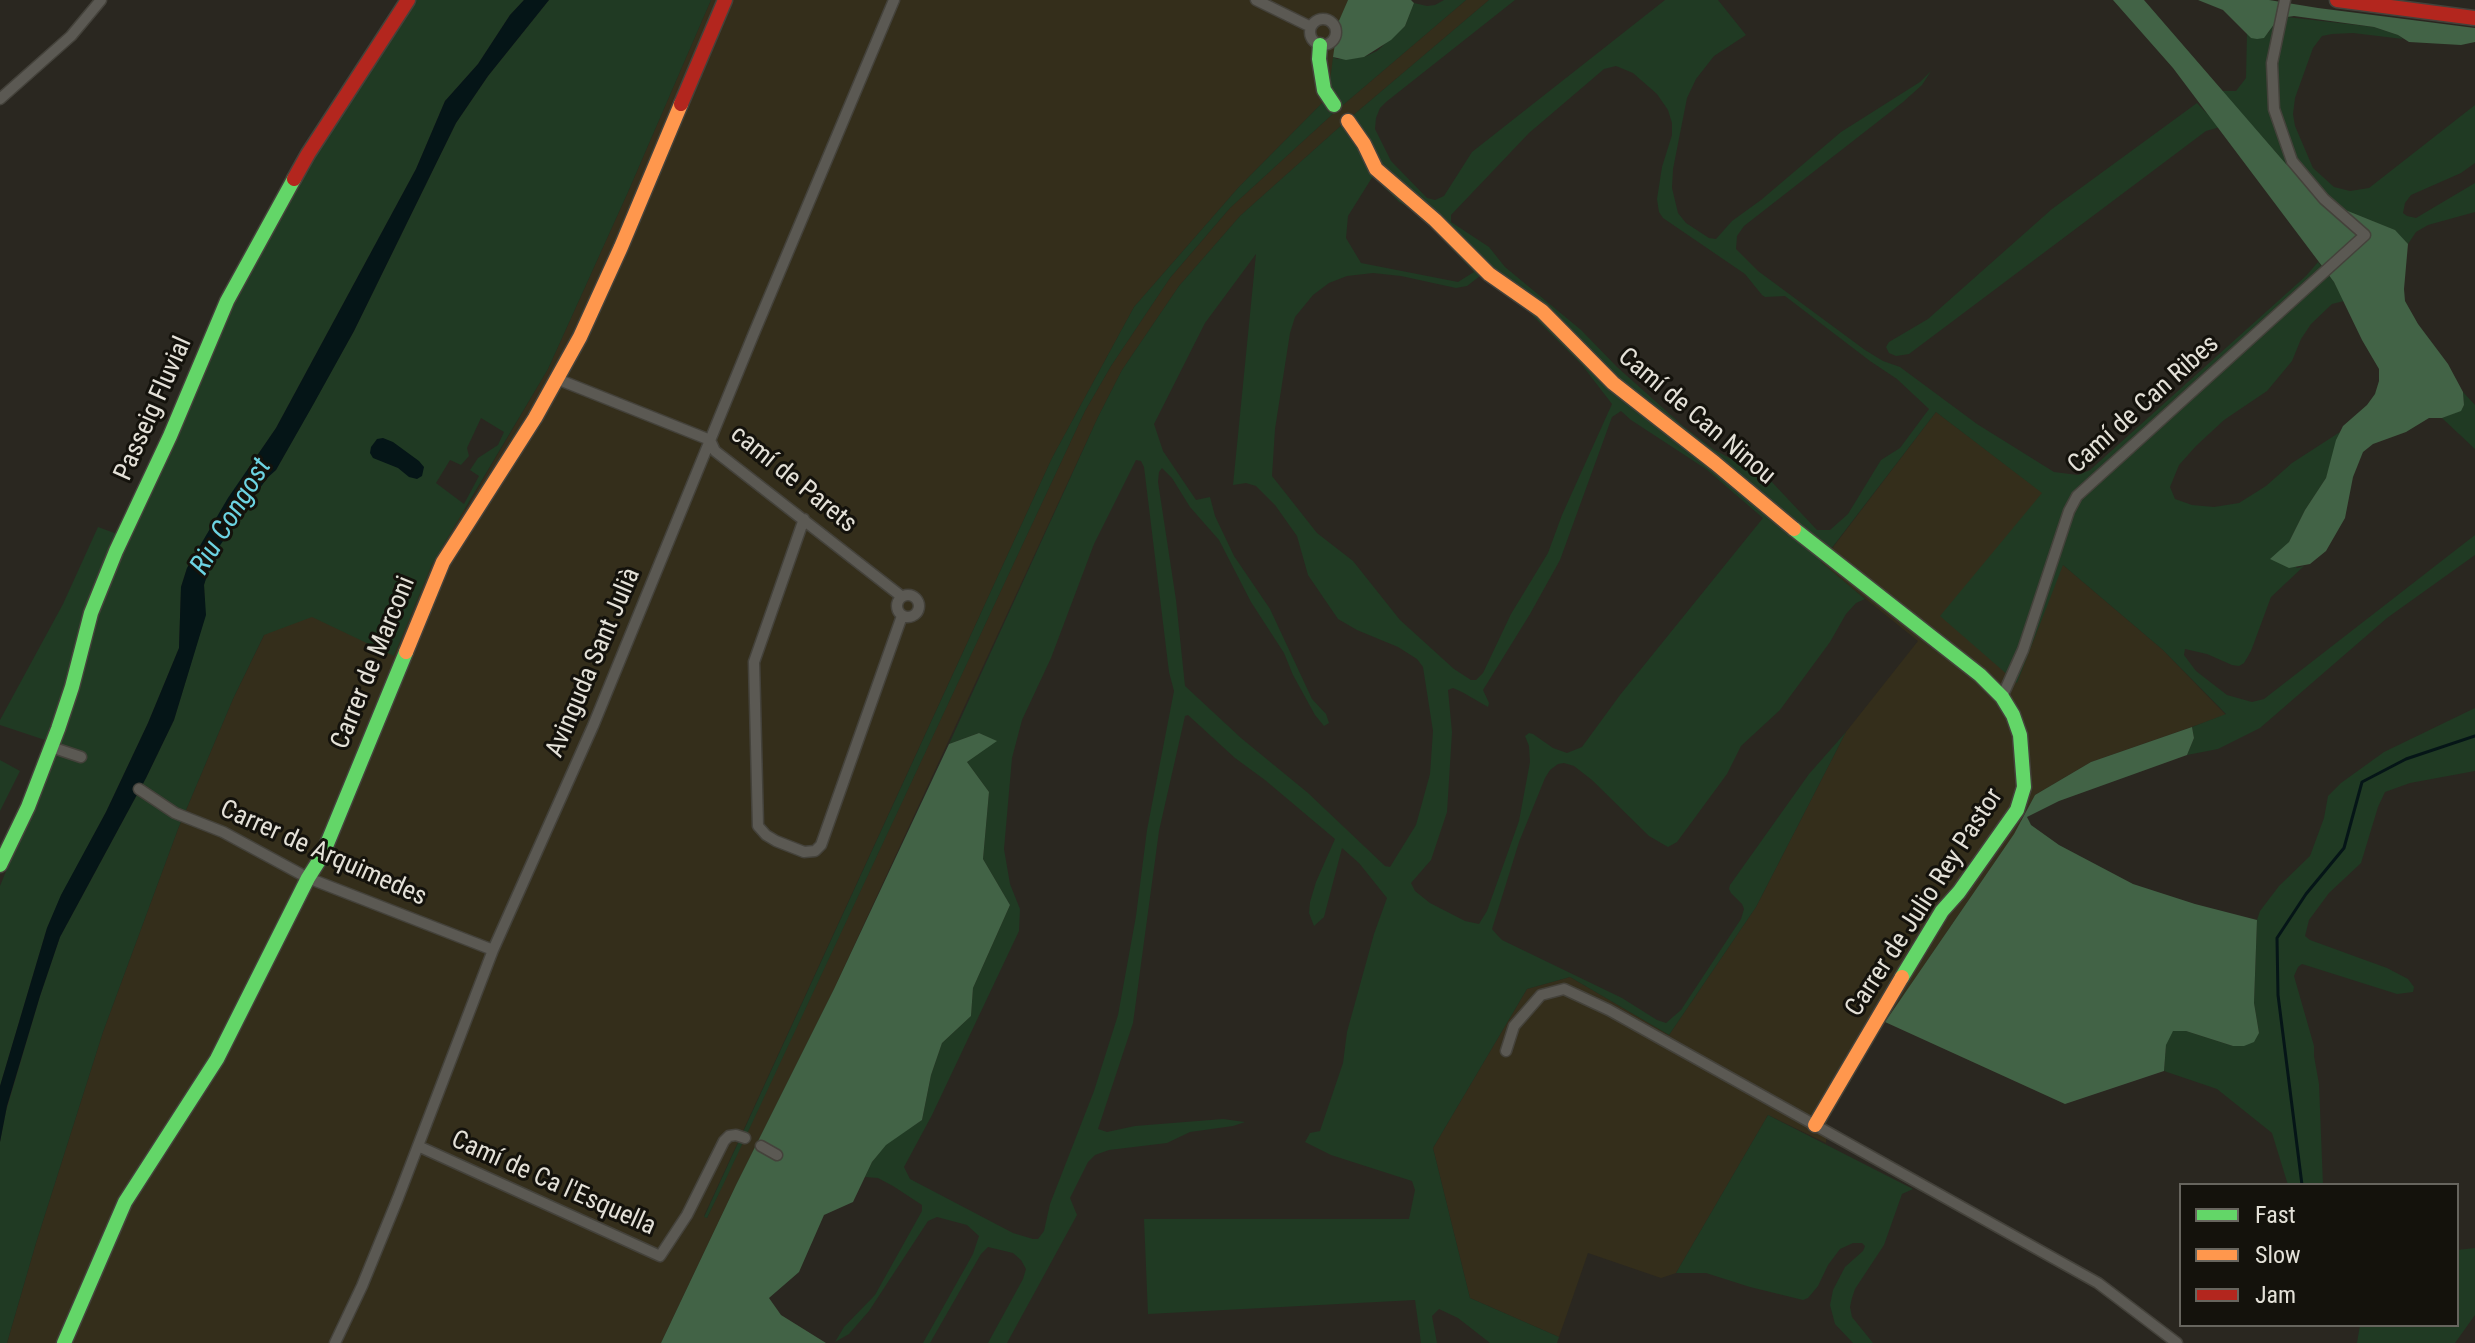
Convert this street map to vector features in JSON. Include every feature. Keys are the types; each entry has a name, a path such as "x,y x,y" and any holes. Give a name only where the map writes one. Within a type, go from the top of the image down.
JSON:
{"main road":[{"name":"Passeig Fluvial","path":"0,865 28,807 51,747 72,687 91,613 227,301 308,154 408,0"},
{"name":"Carrer de Marconi","path":"64,1343 125,1202 217,1059 322,856 427,594 443,562 557,379 616,259 725,0"},
{"path":"2337,0 2475,18"},
{"path":"1320,45 1324,90 1334,105"},
{"name":"Camí de Can Ninou","path":"1348,121 1376,169 1435,220 1489,274 1542,311 1613,383 1822,553 1927,632 2002,697"},
{"name":"Carrer de Julio Rey Pastor","path":"1815,1125 1924,939 2021,803 2024,787 2020,735 2002,697"}],"street":[{"path":"0,99 71,36 101,0"},
{"name":"Avinguda Sant Julià","path":"335,1343 362,1286 493,950 593,726 894,0"},
{"path":"1256,0 1311,27"},
{"name":"Camí de Can Ribes","path":"2002,697 2023,650 2069,511 2077,496 2365,235 2324,199 2292,161 2274,109 2272,63 2285,0"},
{"path":"1320,19 1328,20 1334,26 1334,38 1328,44 1320,45 1311,38 1311,27 1320,19"},
{"name":"camí de Parets","path":"557,379 710,440 717,453 901,596"},
{"path":"804,519 754,662 758,826 776,841 804,852 815,851 821,845 902,616"},
{"path":"901,596 913,596 919,605 913,616 902,616 896,607 901,596"},
{"path":"51,747 81,757"},
{"name":"Carrer de Arquimedes","path":"139,789 175,813 223,832 308,878 493,950"},
{"path":"1506,1051 1514,1026 1541,995 1564,989 1609,1010 2098,1283 2177,1343"},
{"name":"Camí de Ca l'Esquella","path":"418,1146 660,1256 687,1215 724,1141 729,1136 745,1138"},
{"path":"761,1146 777,1155"}],"shaded area":[{"path":"711,0 1348,0 1338,24 1328,97 1238,188 1134,307 1052,458 704,1216 707,1218 1085,411 1111,366 1170,278 1230,208 1336,111 1466,0 1489,0 1240,216 1179,286 1122,370 834,989 661,1343 7,1343 103,1032 178,829 233,699 307,547 431,487 465,510 548,369"},
{"path":"1936,412 2043,493 1941,617 2063,565 2163,650 2226,715 2091,762 2035,795 2014,834 1885,1022 1827,1122 1826,1143 1768,1115 1676,1273 1661,1278 1588,1253 1559,1337 1470,1298 1433,1148 1527,989 1570,977 1669,1035 1756,907 1846,732 1918,641 1821,563"}],"green space":[{"path":"414,0 524,0 510,15 478,64 445,101 416,169 276,428 228,498 187,568 181,587 179,648 148,723 47,928 0,1086 0,886 57,744 0,725 0,720 63,604 98,527 128,538 244,281 304,173"},
{"path":"549,0 711,0 548,369 432,564 394,656 312,617 264,635 233,699 178,829 103,1032 7,1343 0,1343 0,1142 6,1111 60,937 174,720 205,616 204,585 209,564 220,543 276,470 354,331 456,123 488,76","holes":["481,418 504,432 498,445 478,458 470,470 479,476 464,504 436,483 450,460 461,465 469,456 467,448"]},
{"path":"1348,0 1411,0 1414,3 1405,26 1391,40 1364,57 1346,60 1333,57 1338,23"},
{"path":"1444,0 1466,0 1336,111 1230,208 1170,278 1111,366 1085,411 725,1181 707,1218 704,1217 1052,458 1134,307 1238,188 1328,97 1333,57 1364,57 1377,51 1405,26 1414,3 1427,6"},
{"path":"1489,0 1515,0 1386,102 1376,118 1375,129 1391,161 1427,198 1435,200 1444,196 1472,152 1665,0 1718,0 1746,35 1714,56 1696,79 1687,98 1672,188 1678,213 1686,223 1709,238 1716,239 1732,221 1841,132 1920,82 1931,71 1922,85 1903,102 1744,226 1737,236 1736,249 1758,271 1865,350 1900,367 1977,424 2054,472 2078,475 2090,470 2318,262 2344,301 2332,304 2311,324 2292,361 2267,391 2224,420 2196,446 2179,465 2170,487 2175,499 2192,505 2214,507 2239,503 2340,432 2326,478 2280,552 2297,568 2304,566 2271,597 2244,663 2232,665 2185,649 2184,655 2196,671 2227,695 2252,702 2264,699 2475,535 2475,555 2387,618 2260,728 2218,749 2187,755 2194,738 2192,727 2226,714 2163,650 2063,565 2017,683 1940,616 2042,493 1936,412 1821,562 1865,599 1856,603 1846,614 1830,642 1780,710 1741,746 1727,774 1677,842 1668,847 1649,836 1574,766 1558,764 1545,778 1519,842 1492,929 1502,940 1622,998 1666,1023 1681,1010 1741,919 1744,909 1731,893 1730,885 1809,774 1846,732 1756,907 1669,1035 1570,977 1527,989 1433,1148 1470,1298 1559,1337 1557,1343 1490,1343 1458,1318 1439,1309 1432,1316 1437,1343 1421,1343 1415,1300 1148,1314 1144,1219 1409,1219 1415,1190 1412,1181 1331,1155 1305,1142 1310,1133 1320,1131 1343,1063 1347,1032 1387,898 1359,863 1342,848 1324,917 1314,926 1309,913 1310,902 1335,839 1235,758 1188,715 1185,716 1159,831 1133,1023 1098,1129 1107,1132 1135,1126 1223,1119 1245,1122 1190,1132 1167,1143 1109,1150 1095,1155 1088,1162 1070,1198 1077,1215 1007,1343 988,1343 1026,1269 1013,1253 988,1247 930,1343 923,1343 973,1254 979,1236 967,1225 937,1217 928,1221 869,1311 849,1334 835,1342 844,1327 875,1295 922,1211 922,1205 893,1186 878,1178 865,1177 886,1144 922,1120 931,1075 942,1043 971,1016 973,988 1010,905 983,859 989,792 967,762 996,741 979,733 949,744 1122,370 1179,286 1240,216","holes":["1616,66 1633,73 1657,94 1668,110 1672,123 1657,199 1663,218 1745,274 1765,297 1785,296 1897,379 1929,409 1900,448 1881,460 1848,514 1830,530 1817,530 1770,480 1713,449 1683,426 1581,330 1505,267 1489,247 1451,222 1451,215 1529,133 1604,69","1373,176 1399,202 1416,212 1474,272 1458,282 1361,263 1346,238 1348,216","1256,254 1233,485 1246,483 1256,486 1275,505 1297,536 1308,575 1338,619 1398,647 1417,659 1423,667 1433,731 1430,774 1416,825 1390,867 1385,866 1308,793 1241,738 1185,686 1158,482 1162,468 1219,540 1251,602 1284,653 1315,715 1324,726 1329,723 1326,714 1312,699 1270,609 1234,556 1215,516 1210,497 1196,500 1163,451 1154,424 1205,323","1373,273 1456,288 1467,286 1480,276 1523,306 1582,365 1612,404 1548,553 1511,614 1483,673 1476,680 1454,669 1400,620 1353,561 1317,533 1272,476 1275,429 1290,333 1295,317 1313,295 1329,283 1347,276","1621,411 1706,469 1763,518 1620,695 1582,747 1567,753 1553,748 1533,734 1525,736 1530,762 1519,821 1487,911 1479,924 1465,921 1430,903 1415,891 1411,883 1431,860 1447,812 1452,732 1448,690 1453,688 1488,707 1483,690 1560,560 1612,417","1136,460 1141,461 1174,691 1147,830 1136,916 1118,1015 1094,1091 1050,1204 1044,1231 1038,1239 1033,1239 1013,1233 910,1179 904,1167 1019,931 1020,909 1010,884 1004,849 1012,758 1022,720 1051,658 1094,544"]},
{"path":"2113,0 2144,0 2286,164 2315,183 2343,209 2395,230 2408,244 2405,301 2448,364 2463,392 2461,411 2442,418 2429,418 2406,432 2373,444 2363,452 2353,477 2345,518 2326,551 2310,564 2289,568 2270,559 2289,542 2326,478 2343,426 2375,394 2379,369 2334,282 2173,68"},
{"path":"2198,0 2269,0 2475,28 2475,42 2461,45 2409,42 2374,27 2294,16 2275,23 2264,38 2257,39 2251,38 2223,10"},
{"path":"2287,17 2374,27 2403,39 2353,33 2332,34 2322,36 2313,48 2295,98 2293,114 2313,168 2334,187 2350,191 2369,188 2475,105 2475,163 2461,173 2411,195 2403,213 2416,218 2475,183 2475,212 2428,225 2416,232 2408,244 2394,230 2343,209 2315,183 2286,164 2222,91 2236,91 2246,78 2247,33 2251,38 2268,33 2275,23"},
{"path":"2197,103 2220,127 2206,131 1909,354 1896,356 1889,353 1886,347 1889,342 1928,319 2052,209"},
{"path":"2463,392 2475,405 2475,449 2442,418 2461,410 2464,405"},
{"path":"2475,708 2475,771 2410,783 2385,792 2361,863 2329,893 2309,920 2305,936 2310,940 2387,968 2408,979 2414,987 2413,992 2397,994 2302,964 2298,967 2294,976 2314,1046 2319,1084 2323,1183 2287,1183 2272,1133 2217,1089 2164,1071 2166,1045 2173,1031 2186,1031 2233,1046 2259,1033 2254,1003 2257,920 2260,911 2279,886 2310,856 2324,818 2328,796 2384,752"},
{"path":"2192,727 2194,738 2187,755 2059,801 2027,817 2031,825 2059,845 2133,884 2257,920 2254,1003 2259,1033 2254,1042 2233,1046 2186,1031 2173,1031 2166,1045 2164,1071 2065,1104 1885,1022 2014,834 2035,795 2091,762"},
{"path":"979,733 997,741 967,762 989,792 983,859 1010,905 973,988 971,1016 942,1043 931,1075 922,1120 886,1145 872,1162 853,1202 824,1215 799,1272 769,1298 781,1315 826,1343 661,1343 834,989 949,744"},
{"path":"0,760 20,771 0,811"},
{"path":"1768,1115 1913,1189 1902,1194 1884,1245 1852,1298 1852,1317 1873,1343 1853,1343 1835,1324 1830,1305 1833,1290 1845,1267 1863,1251 1865,1246 1862,1243 1840,1249 1818,1286 1803,1300 1706,1273 1676,1273"},
{"path":"2475,1248 2475,1315 2455,1343 2357,1343 2360,1327 2459,1327 2459,1250"}],"water":[{"name":"Riu Congost","path":"524,0 549,0 488,76 456,123 354,331 313,405 276,470 267,478 214,554 204,585 206,615 174,720 60,937 7,1106 0,1142 0,1086 47,928 148,723 179,648 181,587 187,568 228,498 276,428 416,169 445,101 478,64 510,15"},
{"path":"383,438 419,461 424,467 422,476 417,479 409,477 398,468 373,458 371,447 377,439"}],"waterway":[{"path":"2302,1183 2278,995 2277,938 2306,894 2344,848 2362,782 2406,759 2475,736"}],"traffic: fast":[{"path":"1320,45 1324,90 1334,105"},
{"path":"0,865 28,807 58,729 91,613 116,551 170,436 227,301 294,179"},
{"path":"1794,529 1980,675 2002,697 2020,735 2024,787 2017,810 1942,911 1902,977"},
{"path":"64,1343 125,1202 217,1059 322,856 406,652"}],"traffic: slow":[{"path":"406,652 443,562 535,418 580,337 681,104"},
{"path":"1348,121 1376,169 1435,220 1489,274 1542,311 1613,383 1794,529"},
{"path":"1815,1125 1902,977"}],"traffic: jam":[{"path":"294,179 408,0"},
{"path":"681,104 725,0"},
{"path":"2337,0 2475,18"}]}
